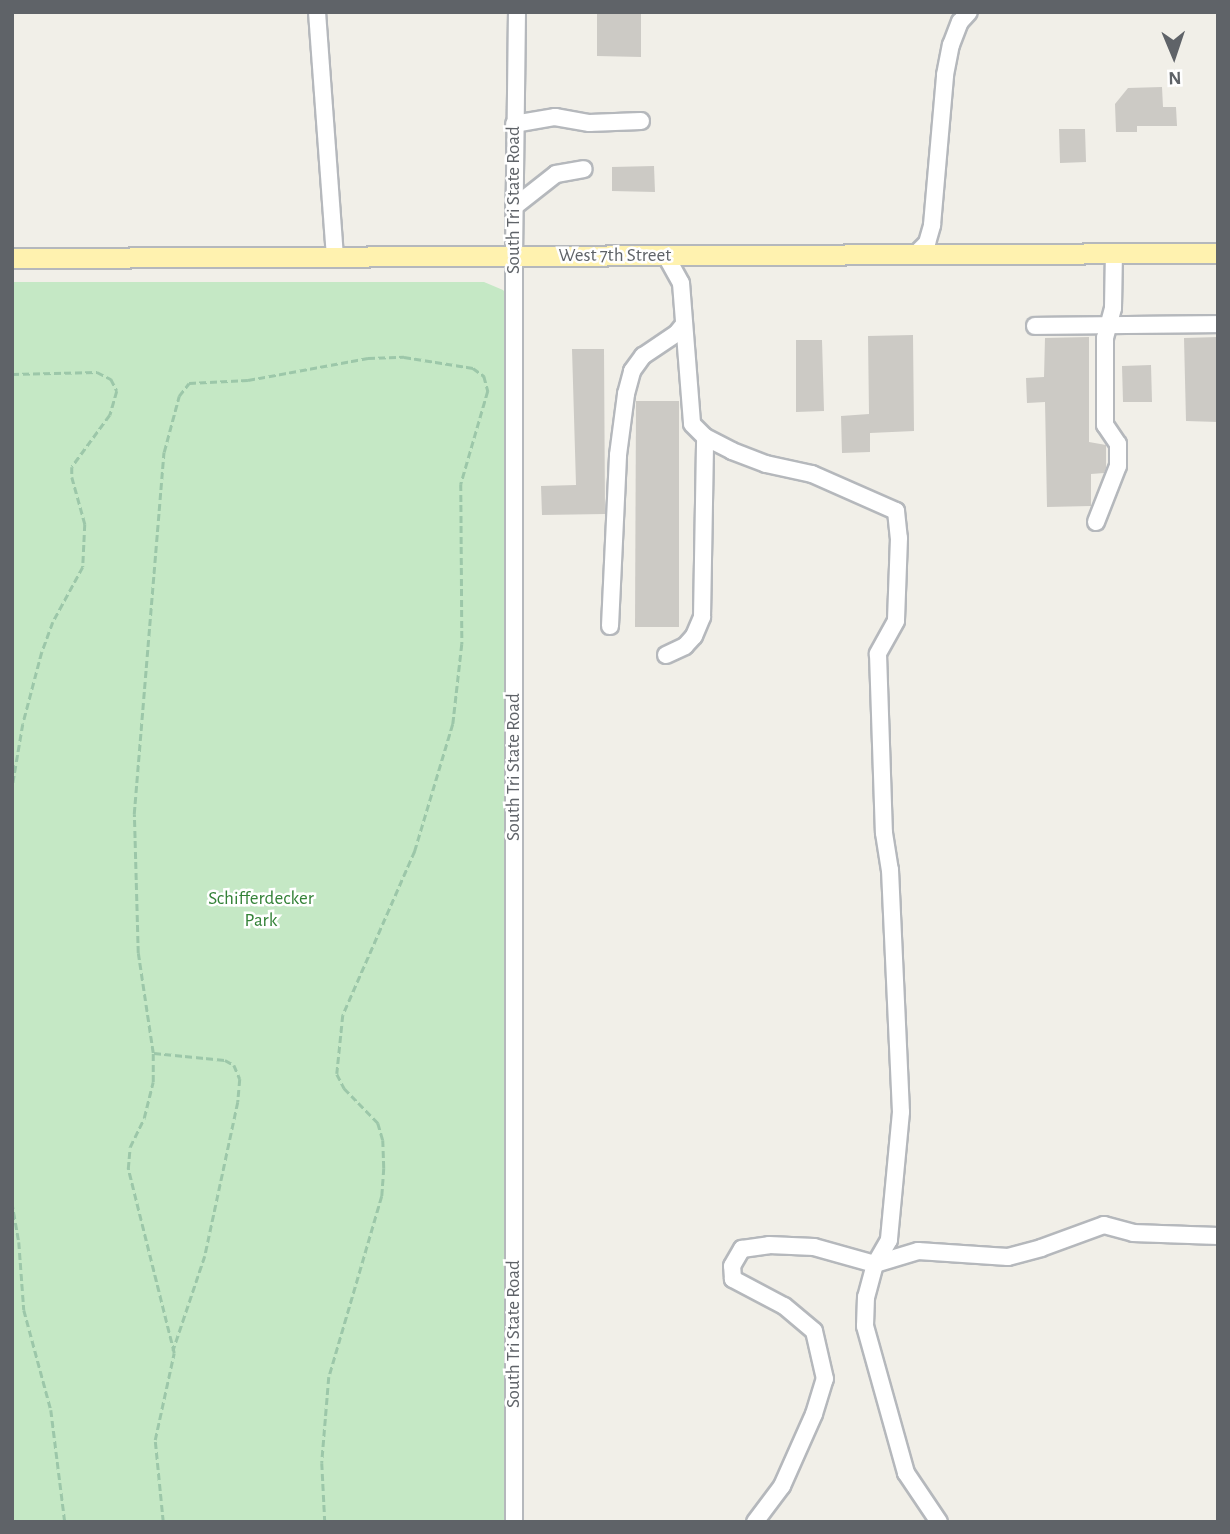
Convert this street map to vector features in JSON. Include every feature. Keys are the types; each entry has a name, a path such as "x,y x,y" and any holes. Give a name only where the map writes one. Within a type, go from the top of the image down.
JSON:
{"main road":[{"name":"West 7th Street","path":"12,258 1218,253"}],"street":[{"path":"317,12 335,257"},
{"name":"South Tri State Road","path":"514,1522 514,124 517,12"},
{"path":"916,254 927,243 932,225 945,75 951,45 960,22 969,12"},
{"path":"514,124 555,117 589,123 641,121"},
{"path":"514,207 556,174 583,169"},
{"path":"1096,522 1118,466 1118,444 1105,425 1105,338 1113,308 1114,253"},
{"path":"666,256 681,283 692,424 705,437 766,464 831,481 896,510 899,538 895,621 878,654 884,833 890,870 901,1112 889,1240 875,1264 866,1297 865,1326 906,1473 939,1522"},
{"path":"610,626 618,455 626,394 632,371 643,356 677,333 684,324"},
{"path":"1035,326 1218,324"},
{"path":"666,655 685,646 694,636 702,617 705,437"},
{"path":"755,1522 782,1486 814,1414 825,1379 814,1331 784,1306 733,1279 732,1266 742,1249 769,1245 814,1247 875,1264 918,1251 1008,1256 1041,1248 1104,1225 1133,1233 1218,1236"}],"path":[{"path":"173,1351 128,1170 130,1147 149,1104 153,1053 138,953 134,799 161,475 182,389 189,383 248,380 387,356 473,368 484,376 488,391 461,484 462,644 453,724 415,852 348,999 337,1059 337,1074 344,1088 378,1124 383,1140 384,1168 382,1196 329,1377 322,1463 325,1522"},
{"path":"12,374 97,372 111,379 117,391 110,415 72,467 72,477 85,524 83,567 53,622 42,652 23,724 12,789"},
{"path":"153,1053 225,1060 234,1065 240,1079 238,1102 205,1256 173,1351 155,1440 163,1522"},
{"path":"12,1202 19,1242 26,1322 51,1410 65,1522"}],"green space":[{"name":"Schifferdecker Park","path":"12,282 484,282 503,290 509,297 509,1522 12,1522"}],"building":[{"path":"597,12 641,12 641,57 597,56"},
{"path":"1162,87 1163,107 1176,107 1177,126 1137,126 1137,132 1116,132 1115,104 1128,88"},
{"path":"1059,129 1085,129 1086,162 1060,163"},
{"path":"654,166 655,192 612,191 612,167"},
{"path":"913,335 914,431 870,433 870,452 842,453 841,416 869,414 868,336"},
{"path":"1089,337 1089,442 1106,445 1106,468 1104,473 1091,474 1091,506 1047,507 1045,402 1027,403 1026,378 1044,377 1045,338"},
{"path":"1218,337 1218,422 1186,421 1184,338"},
{"path":"796,340 822,340 824,411 796,412"},
{"path":"572,349 604,349 605,514 542,515 541,486 576,485"},
{"path":"1151,365 1152,402 1123,402 1122,366"},
{"path":"636,401 679,401 679,627 635,627"}]}
